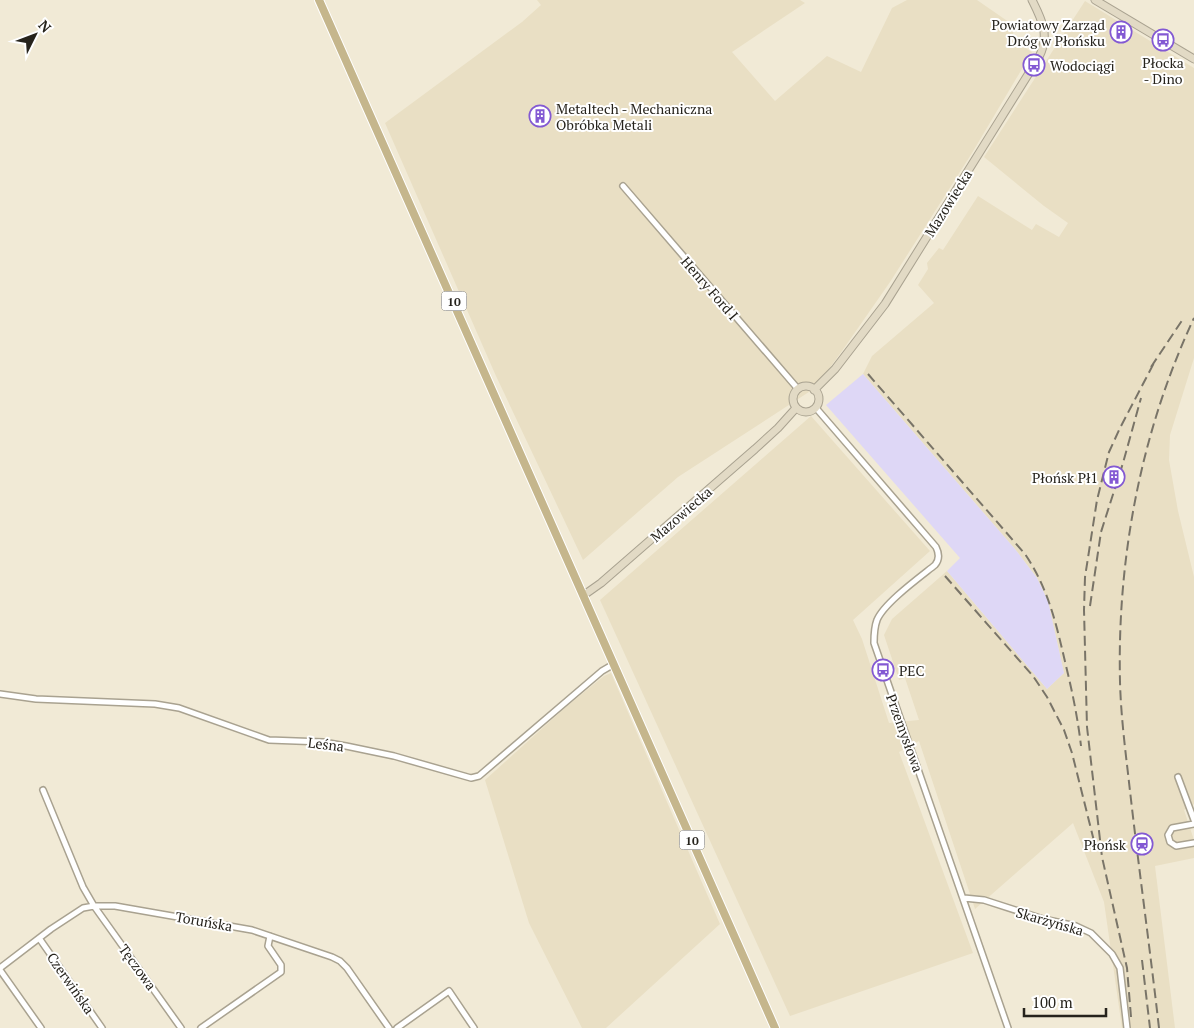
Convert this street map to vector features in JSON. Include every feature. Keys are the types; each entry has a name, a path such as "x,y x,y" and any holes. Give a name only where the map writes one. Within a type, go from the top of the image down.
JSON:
{"main road":[{"name":"10","path":"319,0 775,1028"}],"street":[{"path":"1095,0 1194,59"},
{"name":"Mazowiecka","path":"814,390 835,369 885,304 1039,57 1044,46 1045,32 1042,20 1033,1"},
{"name":"Henry Ford I","path":"623,186 798,389"},
{"path":"805,386 814,390 818,399 816,408 804,412 796,408 793,400 798,389 805,386"},
{"name":"Mazowiecka","path":"584,595 601,583 748,456 796,408"},
{"name":"Przemysłowa","path":"816,408 936,546 939,553 938,562 886,608 878,618 874,631 874,643 1008,1028"},
{"name":"Leśna","path":"0,694 36,699 155,704 179,708 269,740 322,742 346,746 394,756 471,778 479,776 602,671 614,664"},
{"path":"1178,777 1194,822 1172,828 1168,835 1170,842 1176,846 1194,843"},
{"name":"Tęczowa","path":"43,790 83,887 94,906 181,1028"},
{"name":"Skarżyńska","path":"964,898 984,900 1043,919 1076,926 1092,934 1112,954 1120,968 1127,1028"},
{"name":"Toruńska","path":"0,969 39,938 83,908 115,906 236,927 332,956 340,961 389,1028"},
{"path":"200,1028 281,972 281,965 268,946 270,936"},
{"name":"Czerwińska","path":"39,938 102,1028"},
{"path":"0,969 41,1028"},
{"path":"397,1028 449,991 474,1028"}],"shaded area":[{"path":"537,0 800,0 805,3 732,52 775,101 827,56 861,72 892,8 907,0 977,0 1016,27 1010,39 1032,52 972,153 890,282 815,388 678,477 583,560 496,376 385,123 522,22 541,5"},
{"path":"1085,1 1194,68 1194,358 1170,435 1169,460 1178,511 1194,577 1194,804 1184,810 1194,840 1194,858 1155,866 1175,1028 1122,1028 1104,902 1073,823 975,909 919,741 899,752 973,953 790,1016 600,600 811,416 930,551 853,620 862,639 889,723 919,720 905,678 899,680 884,635 892,619 947,571 1047,689 1064,673 1048,601 1037,578 1015,549 863,374 872,356 934,303 918,285 928,269 927,263 939,248 943,250 978,196 1032,230 1036,224 1059,237 1068,223 984,157"},
{"path":"863,374 1015,549 1037,578 1048,601 1064,673 1047,689 947,571 960,558 826,405"},
{"path":"611,673 720,924 606,1028 582,1028 529,923 485,780 567,706 604,676"}],"railway":[{"path":"1159,1028 1121,710 1120,635 1128,542 1136,496 1160,405 1175,361 1194,318"},
{"path":"1151,367 1183,319"},
{"path":"1131,1017 1127,968 1102,857 1087,727 1085,577 1097,500 1109,452 1155,361"},
{"path":"868,374 1025,554 1034,568 1047,596 1056,625 1073,698 1081,746"},
{"path":"1090,606 1101,532 1141,398"},
{"path":"945,576 1033,676 1047,697 1064,730 1072,753 1095,845"},
{"path":"1142,960 1150,1028"}],"place":[{"name":"Powiatowy Zarząd Dróg w Płońsku","path":"1121,32"},
{"name":"Płocka - Dino","path":"1163,40"},
{"name":"Wodociągi","path":"1034,65"},
{"name":"Metaltech - Mechaniczna Obróbka Metali","path":"540,116"},
{"name":"Płońsk Pł1","path":"1114,477"},
{"name":"PEC","path":"883,670"},
{"name":"Płońsk","path":"1142,844"}]}
